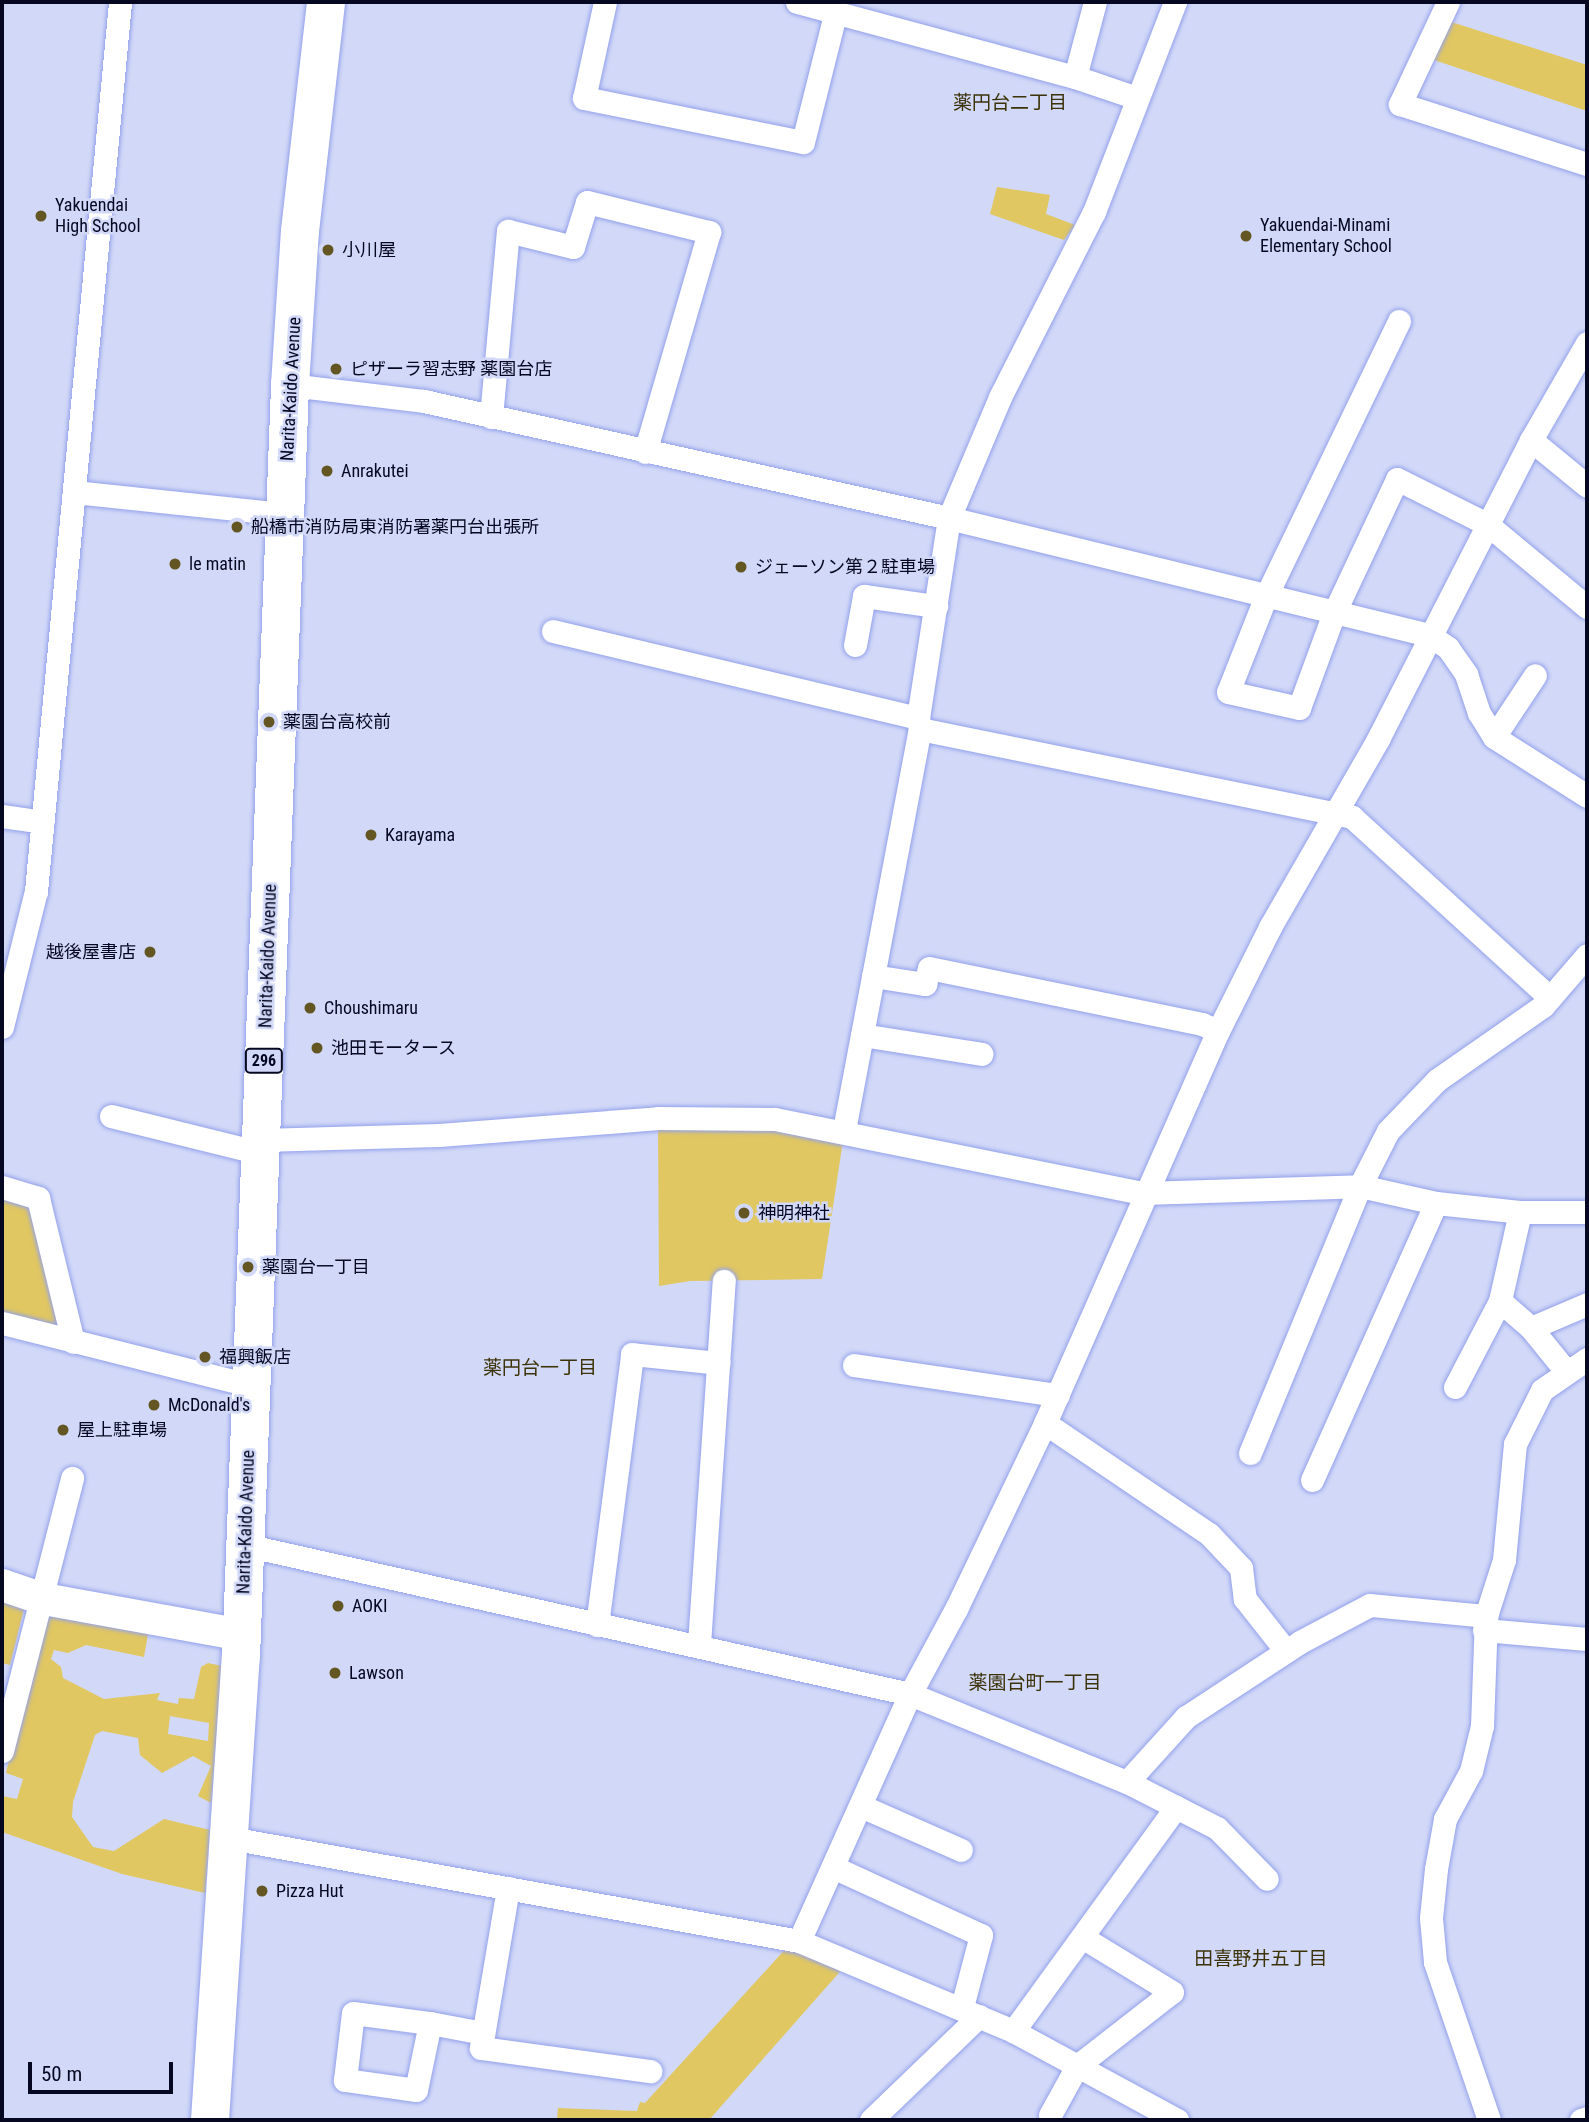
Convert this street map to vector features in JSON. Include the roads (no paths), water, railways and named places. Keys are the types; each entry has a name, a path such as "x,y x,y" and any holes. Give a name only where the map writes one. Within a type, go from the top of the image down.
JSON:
{"highway":[{"name":"Narita-Kaido Avenue","path":"210,2120 242,1635 290,385 299,231 326,2"}],"street":[{"path":"2,1027 36,891 120,2"},
{"path":"605,2 584,97 803,142 836,11"},
{"path":"797,2 1075,77 1137,98"},
{"path":"1075,77 1095,2"},
{"path":"844,1130 919,723 949,518 1000,397 1094,212 1175,2"},
{"path":"1448,2 1400,104 1587,164"},
{"path":"491,417 508,231 573,247 587,202 709,232 645,452"},
{"path":"1399,321 1266,596 1228,692 1299,708 1334,614 1397,479 1487,524 1587,607"},
{"path":"799,1941 910,1694 956,1609 1058,1395 1143,1193 1218,1031 1335,813 1378,739 1531,440 1584,356"},
{"path":"290,385 424,401 949,518 1429,635 1448,648 1466,674 1479,713 1494,737 1587,796"},
{"path":"1531,440 1587,486"},
{"path":"74,492 285,514"},
{"path":"855,645 864,596 936,606"},
{"path":"553,631 919,723 1352,817 1550,998"},
{"path":"1494,737 1535,675"},
{"path":"2,816 43,822"},
{"path":"1250,1453 1360,1186 1388,1131 1417,1098 1550,998 1587,956"},
{"path":"873,975 925,984 929,968 1202,1024 1218,1031"},
{"path":"862,1035 982,1054"},
{"path":"111,1116 261,1147 657,1118 775,1119 844,1130 1143,1193 1360,1186 1436,1203 1520,1212 1587,1212"},
{"path":"2,1187 38,1198 74,1342"},
{"path":"1312,1480 1436,1203"},
{"path":"1455,1387 1500,1301 1520,1212"},
{"path":"699,1644 724,1281"},
{"path":"1500,1301 1531,1328 1566,1371"},
{"path":"1531,1328 1587,1304"},
{"path":"2,1323 252,1386"},
{"path":"597,1625 632,1354 719,1363"},
{"path":"1489,2120 1435,1962 1431,1918 1445,1819 1471,1771 1482,1726 1487,1677 1485,1623 1504,1560 1515,1444 1542,1390 1587,1359"},
{"path":"854,1365 1058,1395"},
{"path":"1045,1423 1209,1534 1241,1567 1245,1599 1286,1651"},
{"path":"2,1751 38,1598 72,1478"},
{"path":"245,1545 597,1625 699,1644 910,1694 1127,1782 1217,1828 1267,1879"},
{"path":"2,1585 38,1598 242,1635"},
{"path":"1127,1782 1186,1717 1286,1651 1370,1605 1587,1639"},
{"path":"861,1806 961,1850"},
{"path":"1013,2032 1176,1807"},
{"path":"230,1838 799,1941 1013,2032 1177,2120"},
{"path":"833,1867 981,1935 970,2012 871,2120"},
{"path":"508,1888 481,2048 650,2071"},
{"path":"1050,2115 1077,2066 1172,1992 1082,1937"},
{"path":"430,2023 483,2032"},
{"path":"1581,2120 1587,2118"}],"place":[{"name":"Yakuendai High School","path":"41,216"},
{"name":"Yakuendai-Minami Elementary School","path":"1246,236"},
{"name":"小川屋","path":"328,250"},
{"name":"ピザーラ習志野 薬園台店","path":"336,369"},
{"name":"Anrakutei","path":"327,471"},
{"name":"船橋市消防局東消防署薬円台出張所","path":"237,527"},
{"name":"le matin","path":"175,564"},
{"name":"ジェーソン第２駐車場","path":"741,567"},
{"name":"薬園台高校前","path":"269,722"},
{"name":"Karayama","path":"371,835"},
{"name":"越後屋書店","path":"150,952"},
{"name":"Choushimaru","path":"310,1008"},
{"name":"池田モータース","path":"317,1048"},
{"name":"神明神社","path":"744,1213"},
{"name":"薬園台一丁目","path":"248,1267"},
{"name":"福興飯店","path":"205,1357"},
{"name":"McDonald's","path":"154,1405"},
{"name":"屋上駐車場","path":"63,1430"},
{"name":"AOKI","path":"338,1606"},
{"name":"Lawson","path":"335,1673"},
{"name":"Pizza Hut","path":"262,1891"}],"district":[{"name":"薬円台二丁目","path":"1010,103"},
{"name":"薬円台一丁目","path":"540,1368"},
{"name":"薬園台町一丁目","path":"1035,1683"},
{"name":"田喜野井五丁目","path":"1261,1959"}]}
